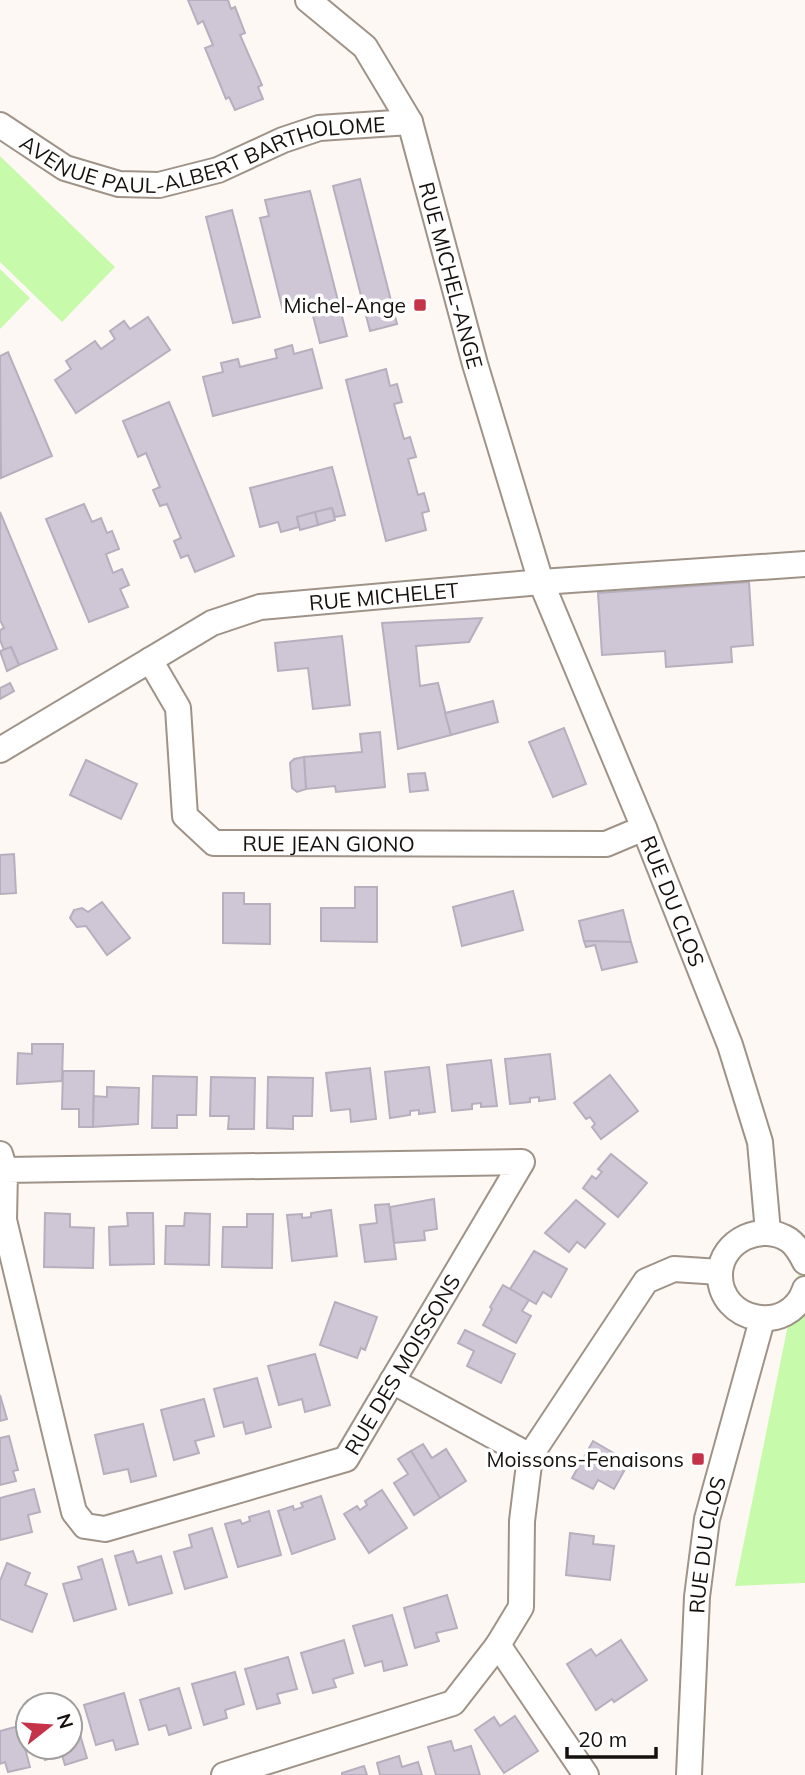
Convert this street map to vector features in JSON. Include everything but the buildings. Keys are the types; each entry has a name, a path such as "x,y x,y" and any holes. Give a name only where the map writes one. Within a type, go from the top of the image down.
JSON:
{"street":[{"name":"RUE MICHEL-ANGE","path":"307,0 365,47 411,122 475,364 541,582"},
{"name":"AVENUE PAUL-ALBERT BARTHOLOME","path":"0,125 65,169 120,184 159,185 218,170 284,139 319,128 411,122"},
{"name":"RUE MICHELET","path":"0,750 212,623 260,607 541,582 805,564"},
{"name":"RUE DU CLOS","path":"541,582 644,828 730,1045 760,1142 768,1232"},
{"name":"RUE JEAN GIONO","path":"150,660 178,708 185,816 214,843 606,844 644,828"},
{"name":"RUE DES MOISSONS","path":"3,1162 522,1162 346,1459 105,1529 85,1526 74,1512 4,1220 3,1162"},
{"path":"803,1253 791,1241 768,1232 754,1233 741,1238 731,1247 720,1272 726,1299 748,1317 762,1320 778,1318 792,1310 803,1297 805,1289"},
{"path":"224,1775 453,1703 498,1645 521,1608 522,1521 530,1456 646,1281 674,1269 720,1272"},
{"name":"RUE DU CLOS","path":"689,1775 697,1597 707,1519 762,1320"},
{"path":"392,1381 530,1456"},
{"path":"498,1645 586,1775"}],"green space":[{"path":"0,156 115,267 62,322 0,262"},
{"path":"0,269 30,298 0,329"},
{"path":"805,1241 805,1583 735,1586"}],"place":[{"name":"Michel-Ange","path":"420,305"},
{"name":"Moissons-Fenaisons","path":"698,1459"}]}
